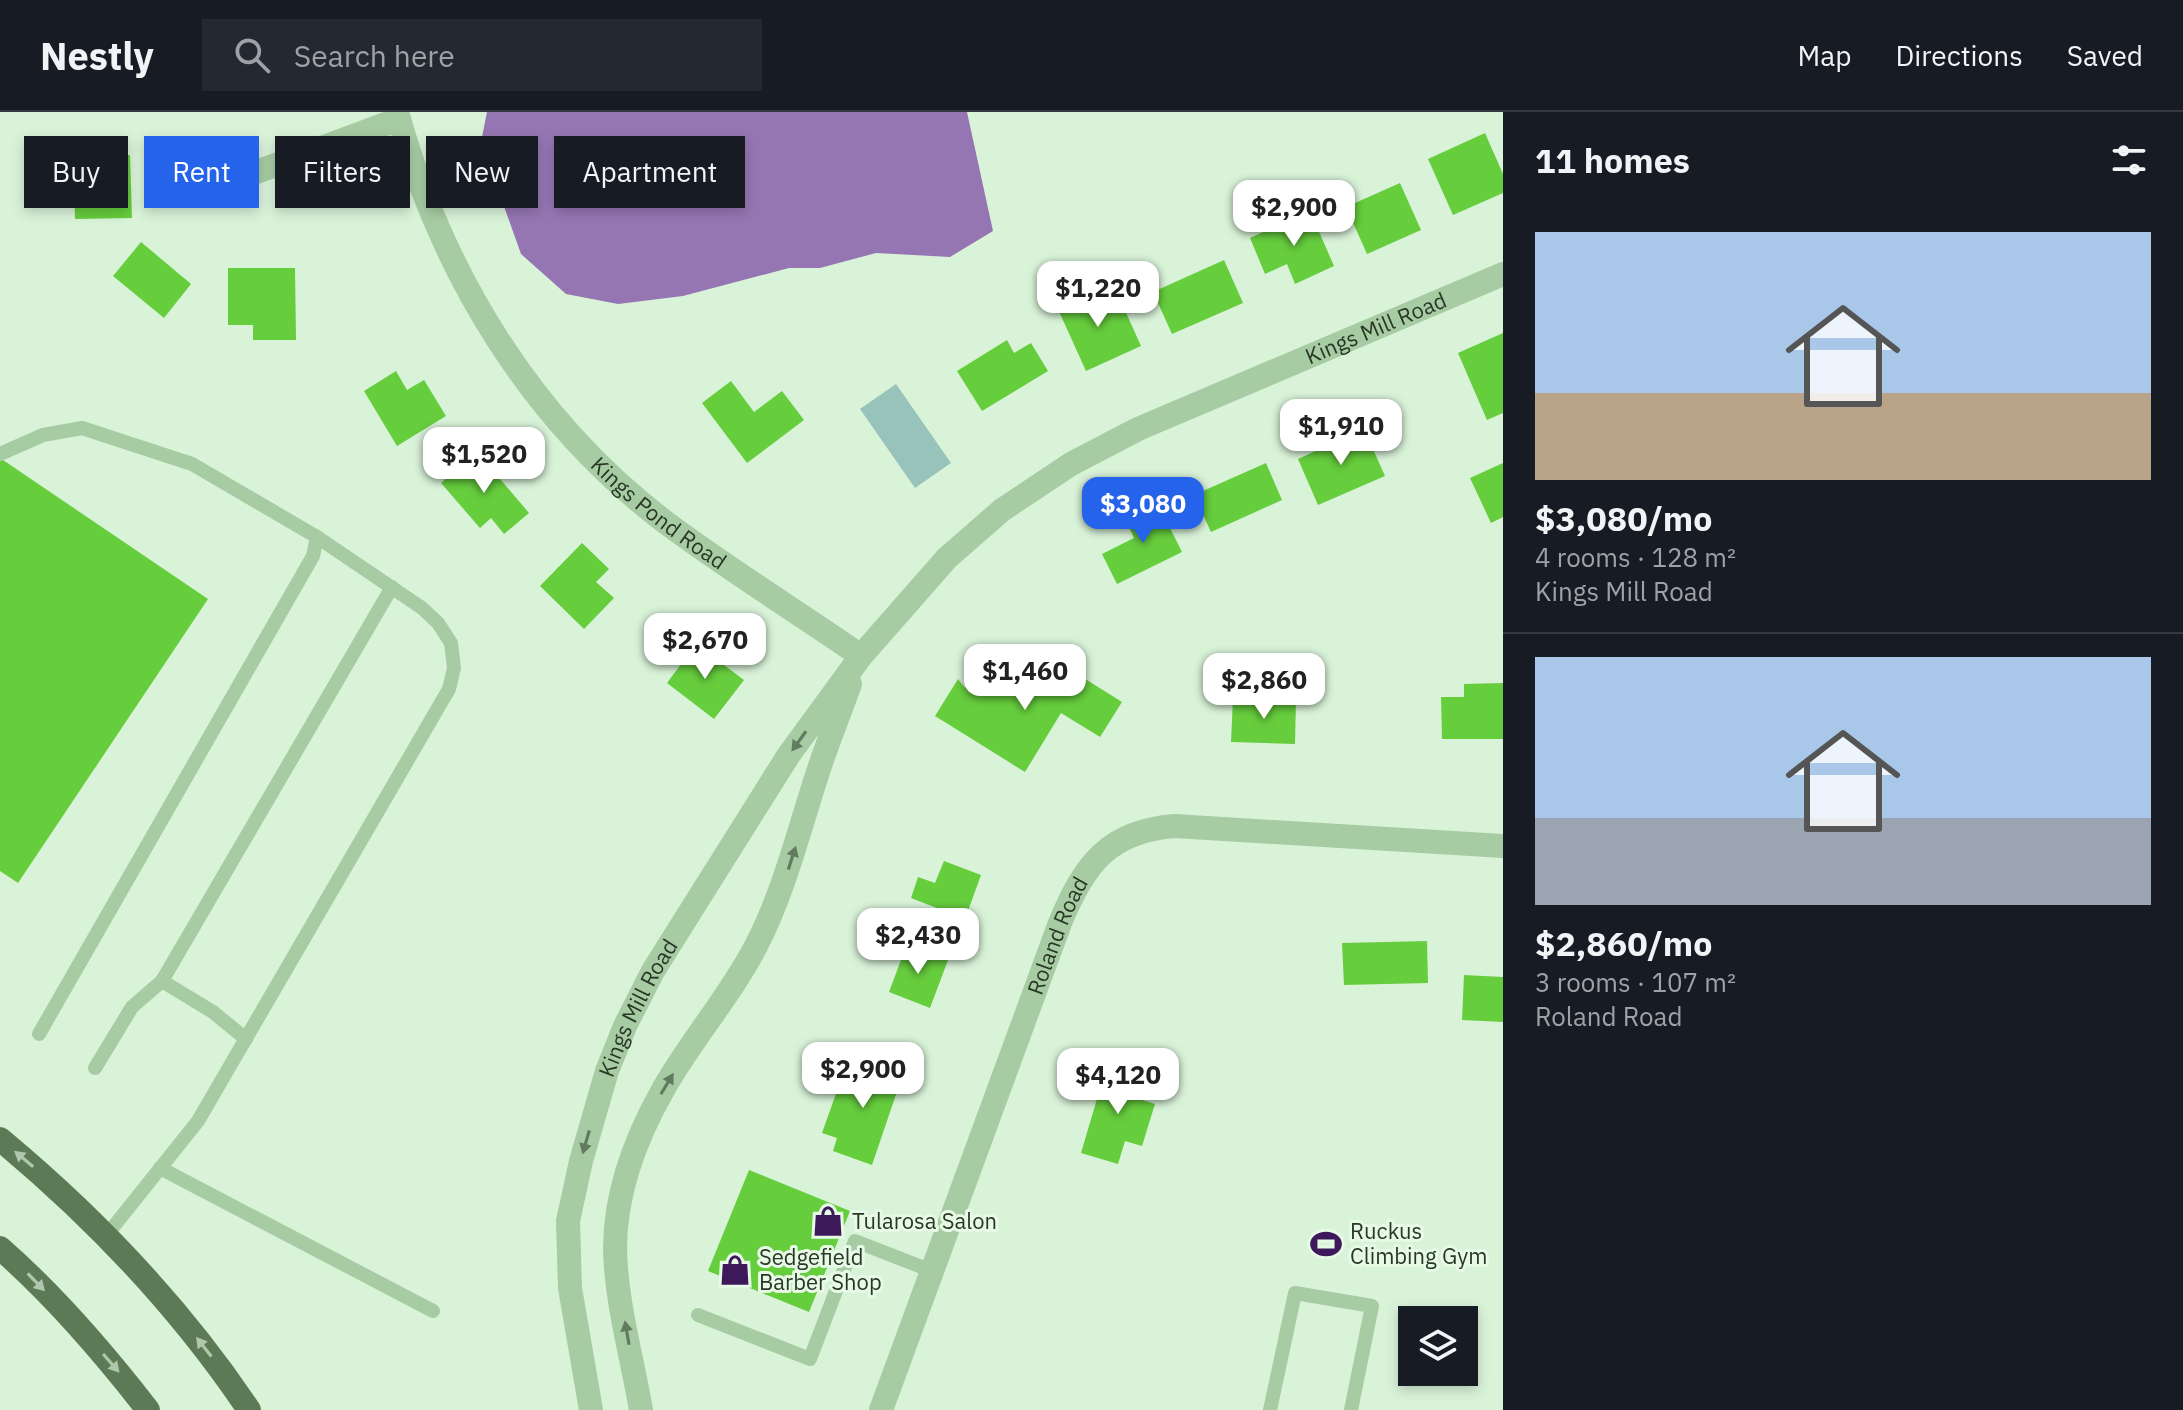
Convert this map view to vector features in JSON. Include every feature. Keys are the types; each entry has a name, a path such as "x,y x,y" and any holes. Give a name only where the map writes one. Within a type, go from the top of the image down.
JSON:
{"main road":[{"path":"0,1139 80,1208 178,1314 249,1410"},
{"path":"0,1248 71,1317 148,1410"}],"street":[{"path":"259,171 398,116"},
{"name":"Kings Pond Road","path":"398,116 423,197 461,280 508,356 564,428 664,521 861,656"},
{"name":"Kings Mill Road","path":"591,1410 570,1288 568,1221 581,1161 607,1071 625,1026 653,971 788,756 861,656 947,558 1002,510 1071,464 1138,429 1503,274"},
{"name":"Kings Mill Road","path":"641,1410 615,1249 627,1171 644,1126 663,1089 738,979 775,906 819,768 861,656"},
{"name":"Roland Road","path":"881,1410 1066,908 1085,871 1104,850 1126,836 1150,827 1175,826 1503,846"}],"lane":[{"path":"0,454 43,435 82,428 192,464 317,537 392,587 438,623 451,643 454,668 449,689 246,1039 198,1121 106,1236"},
{"path":"39,1034 313,556 317,537"},
{"path":"95,1068 132,1007 162,981 392,587"},
{"path":"162,981 213,1012 246,1039"},
{"path":"160,1168 433,1311"},
{"path":"698,1315 810,1359 855,1241 932,1271"},
{"path":"1270,1410 1295,1293 1372,1306 1351,1410"}],"shaded area":[{"path":"487,112 967,112 993,231 950,257 876,253 820,268 789,268 683,296 618,304 566,294 521,254 505,208 538,208 538,136 482,136"},
{"path":"896,384 951,463 915,488 860,409"}],"building":[{"path":"1485,133 1503,174 1503,193 1453,215 1428,159"},
{"path":"128,155 132,218 75,219 75,208 128,208"},
{"path":"1400,183 1421,230 1367,254 1346,207"},
{"path":"1310,211 1334,266 1295,284 1287,264 1265,274 1250,238"},
{"path":"141,242 191,284 164,318 113,276"},
{"path":"1224,260 1243,303 1172,334 1153,292"},
{"path":"228,268 295,268 296,340 253,340 253,325 228,325"},
{"path":"1095,290 1101,305 1119,297 1141,346 1086,371 1057,307"},
{"path":"1503,333 1503,413 1487,420 1458,353"},
{"path":"1007,340 1014,353 1031,343 1048,371 982,411 957,371"},
{"path":"396,371 407,390 424,380 446,416 397,446 364,391"},
{"path":"731,381 754,412 782,391 804,420 747,463 702,403"},
{"path":"1364,429 1385,476 1318,505 1298,459"},
{"path":"477,452 529,513 504,534 491,518 480,528 441,483"},
{"path":"0,458 208,599 18,883 0,871"},
{"path":"1266,463 1282,500 1211,532 1194,495"},
{"path":"1503,463 1503,517 1491,523 1470,478"},
{"path":"1157,502 1182,552 1117,584 1102,554 1134,538 1125,518"},
{"path":"582,543 609,569 596,582 614,598 584,629 540,586"},
{"path":"696,644 744,680 714,719 667,683"},
{"path":"1055,660 1122,702 1100,737 1061,713 1025,772 935,716 958,679 965,688 981,668 1031,699"},
{"path":"1503,683 1503,739 1442,739 1441,697 1464,697 1464,684"},
{"path":"1233,698 1296,700 1295,744 1231,742"},
{"path":"944,861 981,875 965,919 911,898 918,877 935,883"},
{"path":"1427,941 1428,983 1344,985 1342,943"},
{"path":"907,944 948,960 930,1008 889,992"},
{"path":"1464,975 1503,977 1503,1022 1462,1020"},
{"path":"860,1056 904,1071 872,1165 833,1151 837,1138 822,1133 838,1088 848,1091"},
{"path":"1107,1065 1146,1077 1139,1099 1155,1104 1142,1146 1125,1141 1118,1164 1081,1153"},
{"path":"749,1170 850,1211 809,1312 708,1271"}],"place":[{"name":"Tularosa Salon","path":"828,1221"},
{"name":"Ruckus Climbing Gym","path":"1326,1244"},
{"name":"Sedgefield Barber Shop","path":"735,1270"}]}
